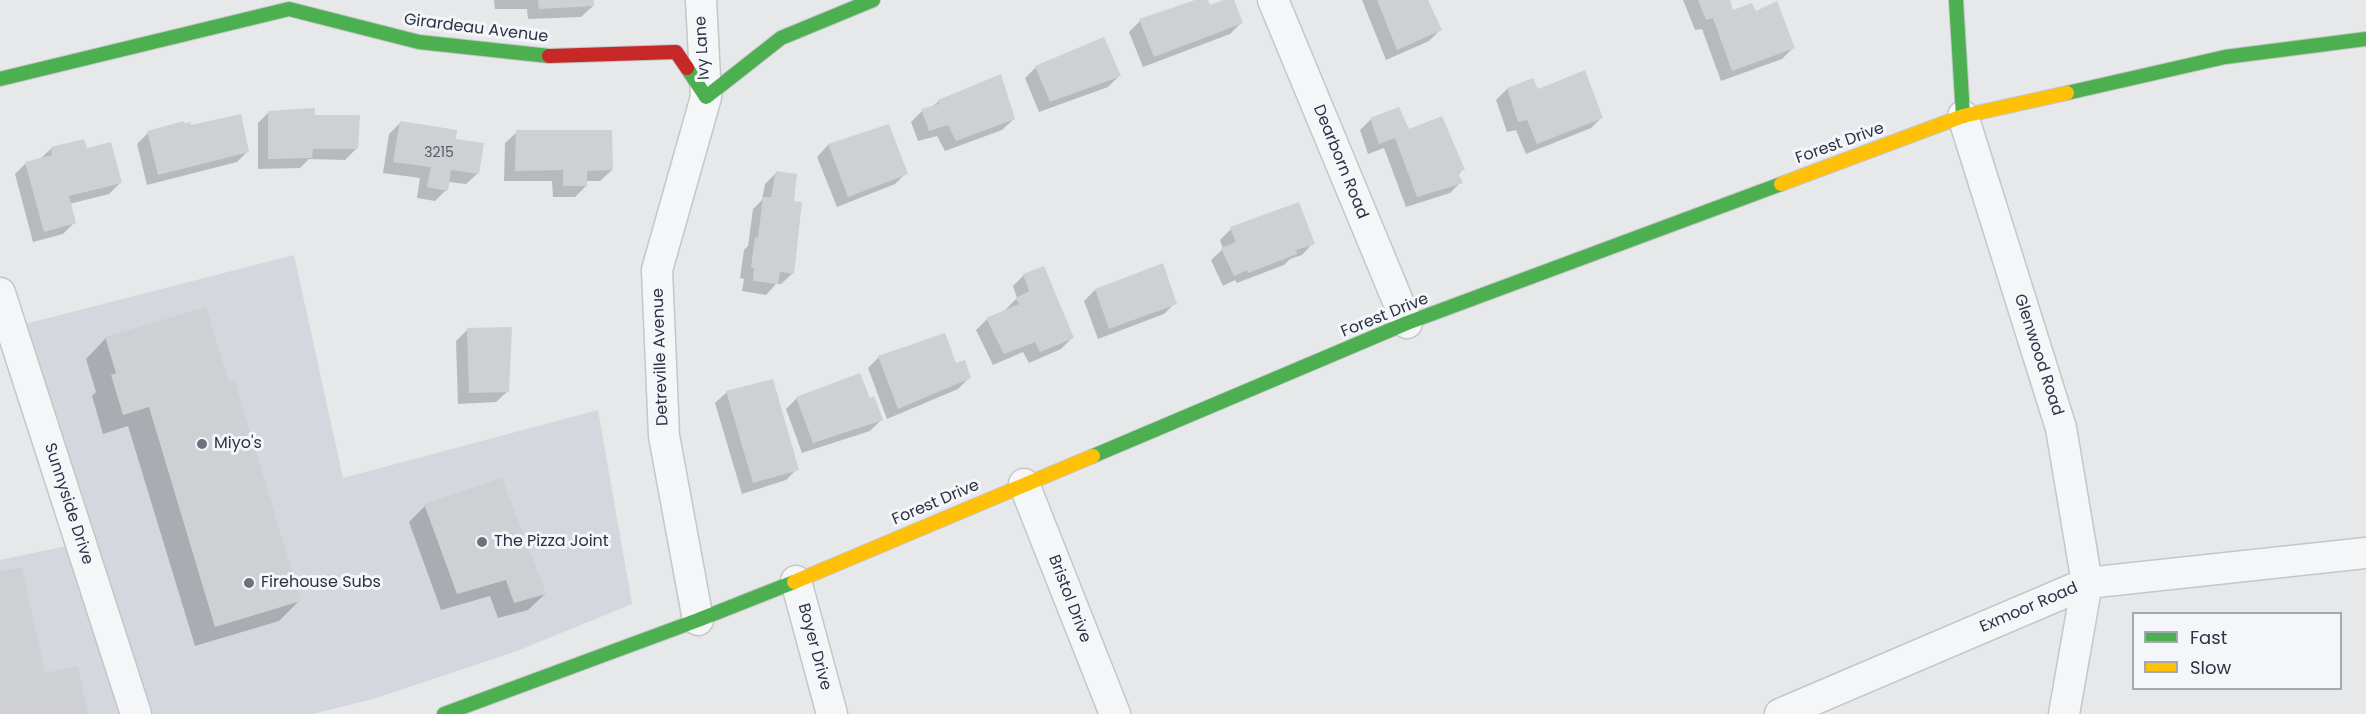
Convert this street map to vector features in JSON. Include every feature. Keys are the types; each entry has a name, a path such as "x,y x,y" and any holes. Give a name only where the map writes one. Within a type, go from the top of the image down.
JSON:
{"main road":[{"path":"706,97 782,38 873,0"},
{"name":"Glenwood Road","path":"1956,0 1963,116"},
{"name":"Girardeau Avenue","path":"0,79 290,9 419,42 539,56 676,52 706,97"},
{"name":"Forest Drive","path":"444,714 698,620 796,581 1407,323 1963,116 2225,57 2366,39"}],"street":[{"name":"Ivy Lane","path":"701,0 706,97"},
{"name":"Dearborn Road","path":"1274,0 1407,323"},
{"name":"Detreville Avenue","path":"698,620 664,436 657,270 706,97"},
{"name":"Glenwood Road","path":"1963,116 2061,428 2087,583 2064,714"},
{"name":"Sunnyside Drive","path":"0,293 136,714"},
{"name":"Bristol Drive","path":"1024,484 1115,714"},
{"name":"Exmoor Road","path":"1780,714 2087,583 2366,553"},
{"name":"Boyer Drive","path":"796,581 832,714"}],"shaded area":[{"path":"294,255 343,478 598,410 632,604 517,651 373,699 313,714 0,714 0,560 90,541 25,324"}],"building":[{"path":"538,0 594,0 594,6 539,9"},
{"path":"1195,0 1208,0 1210,5 1224,0 1234,0 1243,23 1154,57 1139,19"},
{"path":"1377,0 1428,0 1442,30 1397,50"},
{"path":"1698,0 1730,0 1733,10 1752,3 1756,11 1777,1 1795,48 1732,71 1713,18 1706,20"},
{"path":"1104,37 1121,76 1050,102 1035,66"},
{"path":"1585,70 1603,118 1537,144 1527,120 1518,122 1507,88 1533,78 1538,89"},
{"path":"1001,74 1015,119 956,141 948,125 929,131 921,109 939,104 938,100"},
{"path":"1399,107 1409,129 1442,116 1465,170 1458,172 1463,183 1417,197 1395,138 1379,144 1370,118"},
{"path":"315,108 315,115 360,115 358,149 313,149 312,158 268,159 268,111"},
{"path":"241,114 249,152 158,175 147,131 184,121 184,123 191,122 191,125"},
{"path":"400,121 457,130 456,139 484,143 479,174 451,170 448,191 427,187 431,167 393,162"},
{"path":"889,124 908,174 848,197 828,144"},
{"path":"516,130 612,130 613,170 587,171 587,186 563,186 563,170 515,171"},
{"path":"84,139 87,148 111,142 122,183 69,196 76,223 44,232 25,162 52,155 51,147"},
{"path":"776,171 797,174 794,201 802,202 794,274 780,272 778,284 753,281 754,268 751,268 755,237 758,238 763,197 771,197"},
{"path":"1299,202 1315,244 1296,250 1297,254 1234,276 1221,248 1236,242 1230,227"},
{"path":"1163,263 1177,304 1109,329 1095,289"},
{"path":"1044,266 1074,338 1040,352 1035,342 1004,354 986,318 1019,304 1016,298 1029,291 1023,274"},
{"path":"206,307 229,383 235,382 301,601 215,627 149,407 123,415 111,375 116,373 105,337"},
{"path":"512,327 509,392 469,393 467,328"},
{"path":"945,333 956,363 965,360 971,378 898,409 878,356"},
{"path":"860,373 870,398 874,396 883,420 813,443 796,397"},
{"path":"773,379 799,470 753,483 726,391"},
{"name":"The Pizza Joint","path":"502,478 546,594 514,603 506,580 457,594 424,504"},
{"path":"22,567 45,673 78,666 88,714 0,714 0,572"}],"traffic: fast":[{"path":"687,68 706,97 781,38 873,0"},
{"path":"1956,0 1963,116"},
{"path":"0,79 289,9 419,42 549,56"},
{"path":"2067,93 2225,57 2366,39"},
{"path":"1093,456 1407,323 1781,184"},
{"path":"444,714 794,582"}],"traffic: slow":[{"path":"1781,184 1963,116 2067,93"},
{"path":"794,582 1093,456"}],"traffic: jam":[{"path":"549,56 676,52 687,68"}],"place":[{"name":"Miyo's","path":"202,444"},
{"name":"The Pizza Joint","path":"482,542"},
{"name":"Firehouse Subs","path":"249,583"}]}
